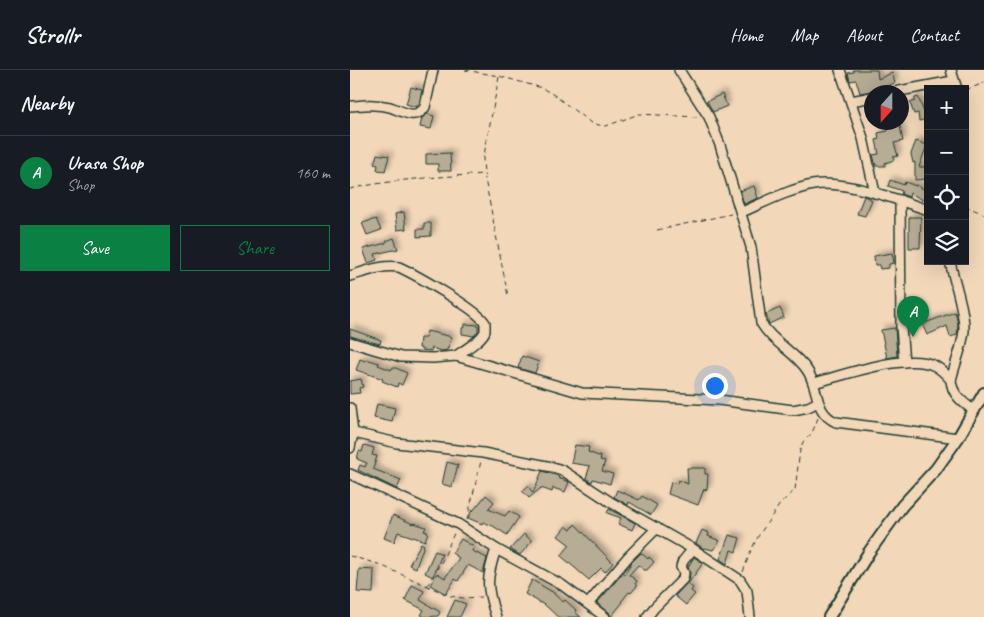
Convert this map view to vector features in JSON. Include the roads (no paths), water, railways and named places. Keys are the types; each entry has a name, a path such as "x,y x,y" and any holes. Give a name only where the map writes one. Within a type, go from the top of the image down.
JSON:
{"street":[{"path":"350,106 373,104 390,107 402,114 422,112 425,107 433,70"},
{"path":"679,70 709,117 742,212 751,247 761,323 767,333 795,356 807,370 814,383 819,405 829,419 836,422 958,438"},
{"path":"840,70 863,138 875,193"},
{"path":"952,70 955,85"},
{"path":"909,90 924,89"},
{"path":"852,101 864,99"},
{"path":"742,212 794,190 815,184 835,184 875,193 924,209"},
{"path":"900,200 900,326 904,362"},
{"path":"951,265 964,317 962,342 951,380 954,393 974,411"},
{"path":"350,276 376,267 399,267 452,296 480,317 486,330 483,336 456,356"},
{"path":"350,342 401,357 432,358 456,356 582,394 719,400 793,410 819,405"},
{"path":"814,383 867,368 904,362 923,362 934,365 951,380"},
{"path":"828,617 874,544 902,506 936,469 958,438 984,393"},
{"path":"350,408 350,448"},
{"path":"351,432 375,439 420,447 483,453 562,470 612,503 693,549 740,580 748,591 750,617"},
{"path":"350,474 462,526 496,549 562,585 605,617"},
{"path":"588,604 628,557 657,528"},
{"path":"496,549 488,580 489,597 496,617"},
{"path":"647,617 683,579 684,574 681,566 683,560 693,549"}],"place":[{"name":"Urasa Shop","path":"913,337"}]}
